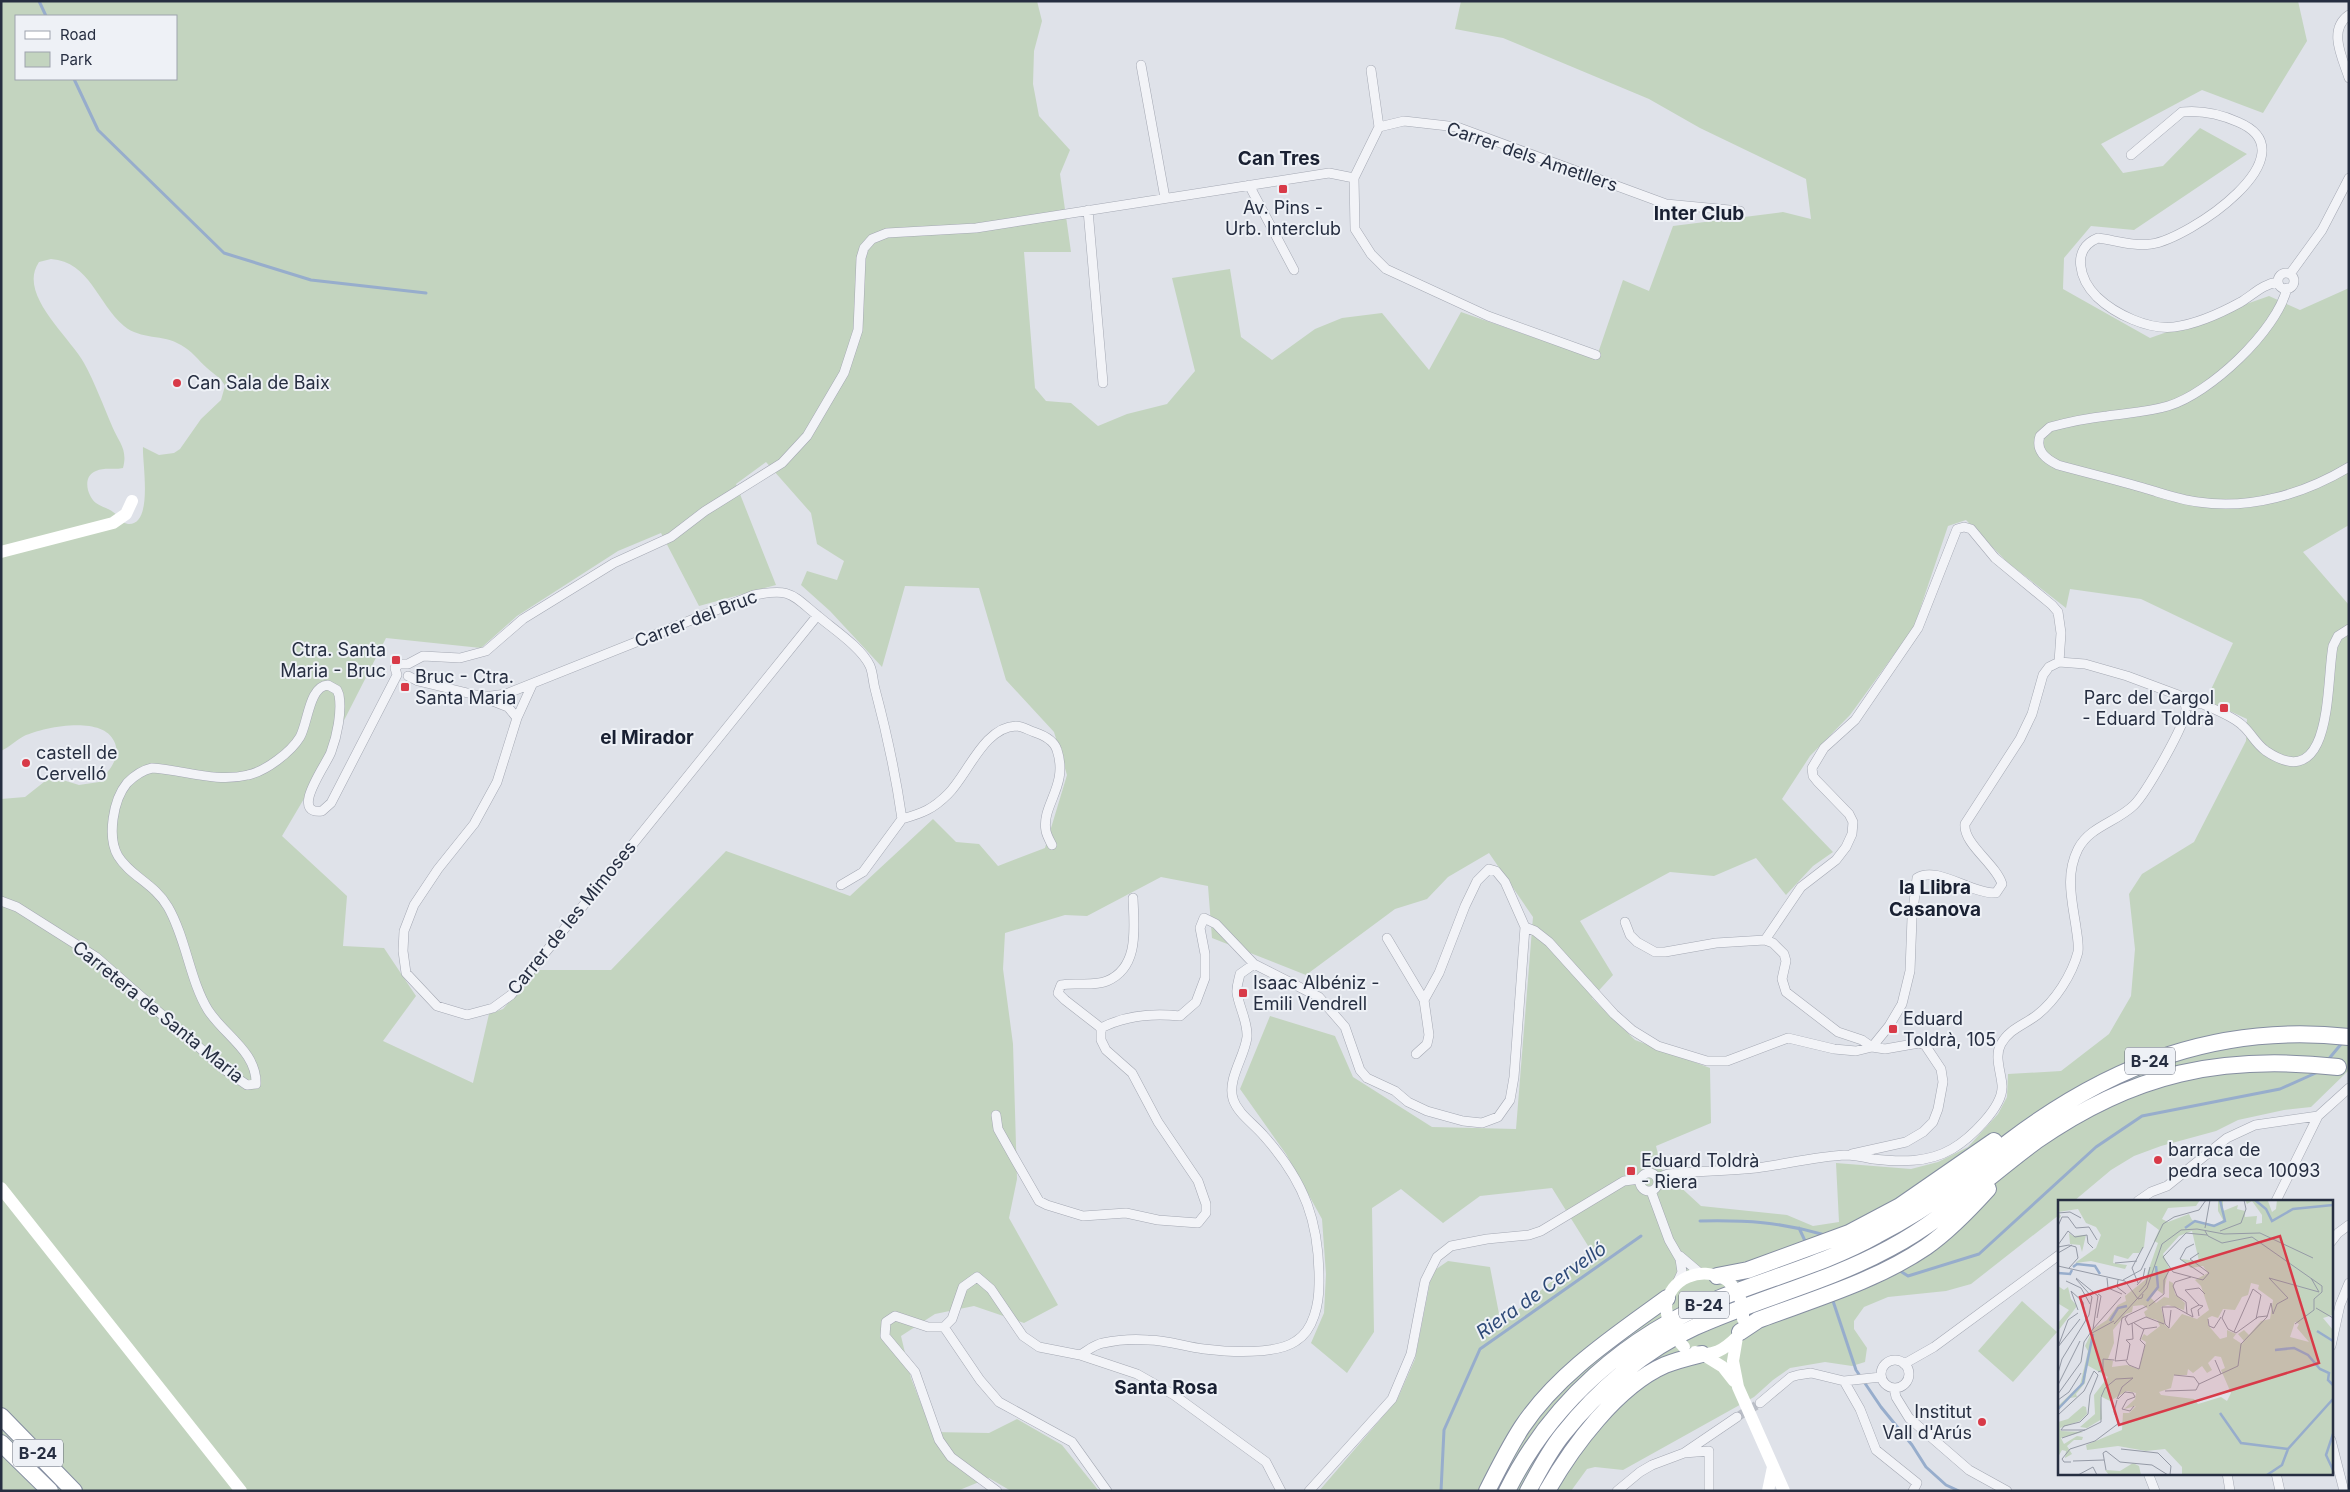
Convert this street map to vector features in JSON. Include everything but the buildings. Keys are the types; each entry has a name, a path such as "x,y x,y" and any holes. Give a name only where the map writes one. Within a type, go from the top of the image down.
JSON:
{"highway":[{"name":"B-24","path":"1507,1491 1518,1468 1540,1436 1568,1401 1600,1369 1632,1345 1682,1315 1719,1298 1850,1250 1917,1213 2011,1140 2072,1098 2131,1068 2189,1049 2219,1042 2274,1034 2349,1037"},
{"name":"B-24","path":"1528,1491 1563,1434 1624,1371 1693,1328 1857,1266 1890,1248 1943,1214 2056,1128 2098,1103 2149,1081 2183,1072 2222,1065 2290,1062 2338,1066"},
{"path":"1722,1278 1826,1242 1863,1226 1932,1184 2011,1129 2072,1098"},
{"path":"1740,1330 1758,1320 1885,1270 1926,1247 1969,1209 2017,1157"},
{"path":"1487,1491 1523,1426 1552,1391 1583,1360 1666,1303"},
{"path":"1546,1491 1572,1452 1619,1398 1656,1369 1702,1354"},
{"name":"B-24","path":"1,1416 74,1491"},
{"name":"B-24","path":"1,1443 50,1491"}],"street":[{"path":"2349,15 2342,22 2337,36 2349,78"},
{"path":"1142,65 1165,198"},
{"path":"1371,70 1379,127 1354,178 1355,229 1371,254 1386,269 1488,316 1596,355"},
{"path":"2131,155 2182,112 2191,111 2204,111 2244,124 2256,134 2262,155 2256,172 2236,194 2212,214 2178,235 2149,245 2098,238 2090,241 2084,247 2080,264 2087,284 2098,297 2131,318 2157,327 2174,327 2215,316 2262,287 2278,282 2282,274 2290,274"},
{"name":"Carrer dels Ametllers","path":"1379,127 1404,121 1457,127 1666,204 1740,211"},
{"path":"408,664 411,669 408,676 404,678 398,675 396,668 398,664 408,664 423,656 460,658 486,650 523,619 614,563 671,537 705,511 782,463 807,436 844,373 858,330 861,258 864,248 872,239 887,233 976,228 1329,173 1354,178"},
{"path":"2290,274 2322,230 2349,178"},
{"path":"1249,185 1294,270"},
{"path":"1088,210 1103,382"},
{"path":"2290,274 2293,278 2293,283 2287,288 2284,301 2256,340 2233,365 2198,392 2168,406 2050,427 2040,436 2039,448 2044,457 2058,465 2172,497 2216,504 2255,501 2297,492 2349,468"},
{"path":"2278,282 2282,288 2287,288"},
{"path":"1,552 113,523 126,514 132,501"},
{"path":"1765,940 1801,886 1836,860 1850,841 1853,828 1851,818 1813,776 1812,768 1824,748 1855,720 1918,628 1957,530 1964,527 1971,529 2002,564 2052,605 2060,618 2059,662"},
{"name":"Carrer del Bruc","path":"408,676 418,681 484,698 506,694 754,595 778,590 805,604 817,616 835,628 870,666 884,717 902,820"},
{"name":"Carrer de les Mimoses","path":"532,685 518,718 497,782 474,824 438,869 414,905 404,931 403,951 406,974 437,1006 466,1015 493,1008 511,995 817,616"},
{"path":"2186,707 2196,703 2203,704 2243,726 2253,741 2283,760 2292,762 2302,759 2311,754 2322,734 2333,646 2338,636 2349,629"},
{"path":"1846,1155 1888,1161 1927,1159 1953,1149 1967,1138 1994,1110 2002,1091 1998,1054 2000,1046 2009,1033 2047,1007 2066,979 2076,959 2078,939 2070,893 2072,863 2077,850 2084,839 2092,832 2117,818 2138,799 2182,724 2186,707 2178,695 2127,676 2085,664 2059,662 2043,674 2032,714 2020,739 1965,824 1967,836 1997,873 2002,884 1996,893 1980,892 1931,874 1917,878 1910,977 1896,1015 1872,1047"},
{"name":"Carretera de Santa Maria","path":"1,901 17,907 96,957 226,1070 247,1085 256,1084 257,1072 251,1059 217,1023 206,1007 181,933 169,908 161,895 130,870 117,855 114,844 114,822 119,799 126,785 133,778 144,770 152,768 206,777 236,778 260,771 285,753 300,738 314,695 320,687 328,685 337,690 340,695 336,736 332,752 310,790 309,798 314,810 322,811 331,803 398,675"},
{"path":"484,698 508,707 518,718"},
{"path":"841,884 862,872 902,820 929,811 949,792 987,740 1006,728 1018,726 1045,736 1056,747 1061,762 1061,774 1046,830 1052,845"},
{"path":"1101,1028 1131,1016 1162,1014 1180,1016 1196,1002 1205,978 1205,954 1200,928 1204,918 1216,924 1254,964 1320,997 1345,1027 1360,1070 1367,1078 1395,1091 1408,1102 1427,1112 1463,1121 1482,1123 1498,1117 1510,1100 1514,1077 1525,927 1505,882 1496,870 1489,869 1477,881 1465,906 1439,973 1424,1000"},
{"path":"1101,1028 1058,993 1061,985 1107,981 1122,970 1131,957 1134,941 1133,898"},
{"path":"1625,922 1630,935 1637,942 1655,952 1716,943 1765,940 1773,943 1784,954 1786,961 1782,979 1786,992 1838,1032 1862,1040 1872,1047"},
{"path":"1525,927 1535,931 1549,942 1614,1014 1632,1030 1658,1046 1707,1061 1720,1061 1743,1056 1788,1038 1834,1049 1856,1051 1872,1047 1885,1049 1919,1043 1925,1045 1941,1069 1943,1082 1938,1109 1933,1122 1916,1137 1906,1142 1846,1155 1752,1168 1668,1174 1657,1178"},
{"path":"1387,938 1424,1000 1429,1035 1427,1044 1416,1054"},
{"path":"1080,1355 1102,1343 1149,1340 1205,1349 1279,1350 1298,1341 1309,1327 1316,1313 1319,1294 1319,1270 1314,1226 1305,1196 1288,1167 1265,1136 1238,1108 1232,1097 1234,1078 1244,1051 1247,1035 1237,992 1240,974 1254,964"},
{"path":"996,1115 998,1129 1039,1201 1083,1216 1126,1213 1158,1220 1198,1223 1206,1213 1206,1204 1198,1181 1158,1122 1132,1072 1106,1050 1101,1040 1101,1028"},
{"path":"2276,1200 2318,1116 2349,1088"},
{"path":"2139,1200 2151,1192 2167,1186 2227,1138 2256,1125 2318,1116"},
{"path":"1309,1491 1392,1398 1411,1354 1425,1282 1437,1256 1451,1246 1487,1239 1529,1235 1541,1231 1624,1181 1640,1179 1648,1172 1654,1174 1657,1178 1658,1186 1650,1191"},
{"path":"1640,1179 1641,1188 1650,1191"},
{"path":"1,1188 241,1491"},
{"path":"1650,1191 1681,1266 1677,1283 1666,1303 1670,1331 1684,1347 1702,1354 1723,1368 1738,1387"},
{"path":"2332,1241 2338,1233 2349,1225"},
{"path":"1676,1252 1700,1273 1722,1278 1736,1290 1742,1302 1740,1330 1733,1361 1738,1387 1784,1491"},
{"path":"1904,1364 1934,1347 2058,1256"},
{"path":"1677,1283 1700,1273"},
{"path":"998,1491 952,1457 939,1440 915,1372 885,1336 886,1322 895,1316 928,1327 944,1327 952,1319 963,1287 977,1277 990,1289 1023,1336 1039,1347 1080,1355 1137,1374 1174,1395 1266,1462 1281,1491"},
{"path":"2332,1341 2340,1305 2349,1283"},
{"path":"944,1327 980,1380 999,1402 1072,1442 1108,1491"},
{"path":"1702,1354 1721,1350 1740,1330"},
{"path":"1760,1403 1791,1377 1798,1375 1811,1373 1846,1381 1876,1377 1894,1388 1900,1387 1906,1382 1908,1372 1904,1364 1897,1360 1886,1363 1876,1377"},
{"path":"1846,1381 1860,1409 1876,1450 1917,1483 1913,1491"},
{"path":"1894,1388 1896,1397 1909,1418 1969,1470 2007,1491"},
{"path":"1617,1491 1630,1479 1652,1465 1684,1453 1736,1417"},
{"path":"2332,1444 2344,1491"},
{"path":"1684,1453 1709,1451 1708,1491"},
{"path":"1768,1491 1773,1464"},
{"path":"2148,1474 2155,1491"},
{"path":"2227,1474 2230,1491"},
{"path":"2276,1474 2280,1491"}],"green space":[{"path":"1,1 1037,1 1042,21 1034,51 1033,84 1039,116 1070,150 1060,174 1071,252 1024,252 1035,388 1046,401 1071,403 1098,426 1127,414 1167,404 1195,371 1172,278 1230,269 1241,337 1272,360 1315,329 1342,318 1382,313 1429,370 1461,312 1596,359 1623,280 1649,291 1673,226 1783,212 1811,219 1806,179 1700,128 1649,99 1503,38 1455,29 1461,1 2298,1 2307,41 2263,113 2202,90 2101,144 2123,173 2163,166 2200,128 2247,154 2134,230 2091,226 2064,258 2063,289 2150,338 2269,296 2300,310 2349,288 2349,525 2303,552 2349,605 2349,1070 2311,1107 2284,1110 2238,1120 2216,1131 2161,1146 2134,1156 2111,1170 2075,1200 2058,1200 2058,1216 1971,1284 1946,1291 1888,1297 1864,1307 1854,1321 1854,1329 1867,1348 1865,1362 1852,1366 1825,1362 1790,1368 1754,1397 1623,1470 1595,1467 1587,1469 1571,1491 1319,1491 1397,1400 1415,1359 1432,1272 1448,1261 1490,1267 1501,1324 1590,1249 1552,1188 1480,1196 1443,1223 1401,1189 1372,1208 1374,1332 1347,1373 1311,1343 1324,1313 1326,1274 1322,1219 1286,1154 1240,1089 1270,1016 1335,1036 1353,1077 1432,1127 1516,1129 1533,917 1489,853 1448,877 1427,899 1395,909 1306,975 1212,938 1208,886 1161,877 1087,916 1065,915 1005,933 1003,969 1013,1044 1017,1179 1009,1218 1058,1305 1024,1323 974,1306 935,1314 901,1336 911,1378 932,1432 989,1433 1017,1419 1062,1445 1099,1491 1011,1491 989,1478 957,1491 1,1491 1,799 25,797 53,777 79,785 99,782 113,763 116,753 114,741 108,733 98,728 72,725 45,729 33,733 21,738 1,751","holes":["51,259 75,267 84,275 115,317 124,326 138,333 167,339 185,347 219,378 225,386 221,400 201,419 180,449 174,453 159,455 143,447 144,504 141,515 136,522 128,524 123,522 115,513 96,503 88,491 87,481 96,471 123,468 124,451 84,363 57,328 40,301 35,287 34,274 39,262","766,462 811,513 817,544 844,561 837,580 807,571 801,585 830,611 882,667 905,586 979,588 1006,680 1054,732 1067,775 1045,848 998,866 979,844 956,842 933,819 850,896 726,851 611,970 538,970 503,1009 489,1014 473,1083 383,1041 416,996 384,948 343,946 347,896 282,836 305,797 386,638 481,648 517,616 618,551 661,533 699,606 776,585 736,484","1966,520 2007,562 2066,608 2070,589 2141,599 2233,643 2206,700 2247,719 2246,741 2194,842 2142,874 2129,894 2135,949 2131,996 2109,1034 2061,1071 2008,1074 2007,1097 1998,1114 1968,1147 1938,1162 1911,1169 1836,1163 1839,1222 1813,1226 1787,1215 1701,1206 1662,1170 1656,1146 1711,1123 1710,1068 1635,1040 1592,998 1613,975 1580,921 1670,872 1714,876 1756,858 1786,895 1813,866 1833,852 1782,799 1810,756 1850,715 1914,627 1948,526"]},
{"path":"2022,1301 2057,1332 2013,1382 1978,1351"}],"waterway":[{"path":"39,1 46,15"},
{"path":"74,80 98,130 224,253 311,280 426,293"},
{"path":"2327,1061 2342,1043"},
{"path":"1897,1269 1908,1276 1979,1254 2096,1147 2142,1116 2280,1089 2318,1072"},
{"path":"1700,1221 1763,1223 1793,1227 1825,1235"},
{"path":"1799,1228 1806,1243"},
{"name":"Riera de Cervelló","path":"1441,1491 1444,1430 1480,1349 1641,1236"},
{"path":"1832,1298 1856,1370 1881,1407 1912,1445 1926,1467 1946,1485 1959,1491"}],"tunnel":[{"path":"1737,1417 1760,1403"}],"place":[{"name":"Av. Pins - Urb. Interclub","path":"1283,189"},
{"name":"Can Sala de Baix","path":"177,383"},
{"name":"Ctra. Santa Maria - Bruc","path":"396,660"},
{"name":"Bruc - Ctra. Santa Maria","path":"405,687"},
{"name":"Parc del Cargol - Eduard Toldrà","path":"2224,708"},
{"name":"castell de Cervelló","path":"26,763"},
{"name":"Isaac Albéniz - Emili Vendrell","path":"1243,993"},
{"name":"Eduard Toldrà, 105","path":"1893,1029"},
{"name":"barraca de pedra seca 10093","path":"2158,1160"},
{"name":"Eduard Toldrà - Riera","path":"1631,1171"},
{"name":"Institut Vall d'Arús","path":"1982,1422"}],"district":[{"name":"Can Tres","path":"1279,158"},
{"name":"Inter Club","path":"1699,213"},
{"name":"el Mirador","path":"647,737"},
{"name":"la Llibra Casanova","path":"1935,898"},
{"name":"Santa Rosa","path":"1166,1387"}]}
